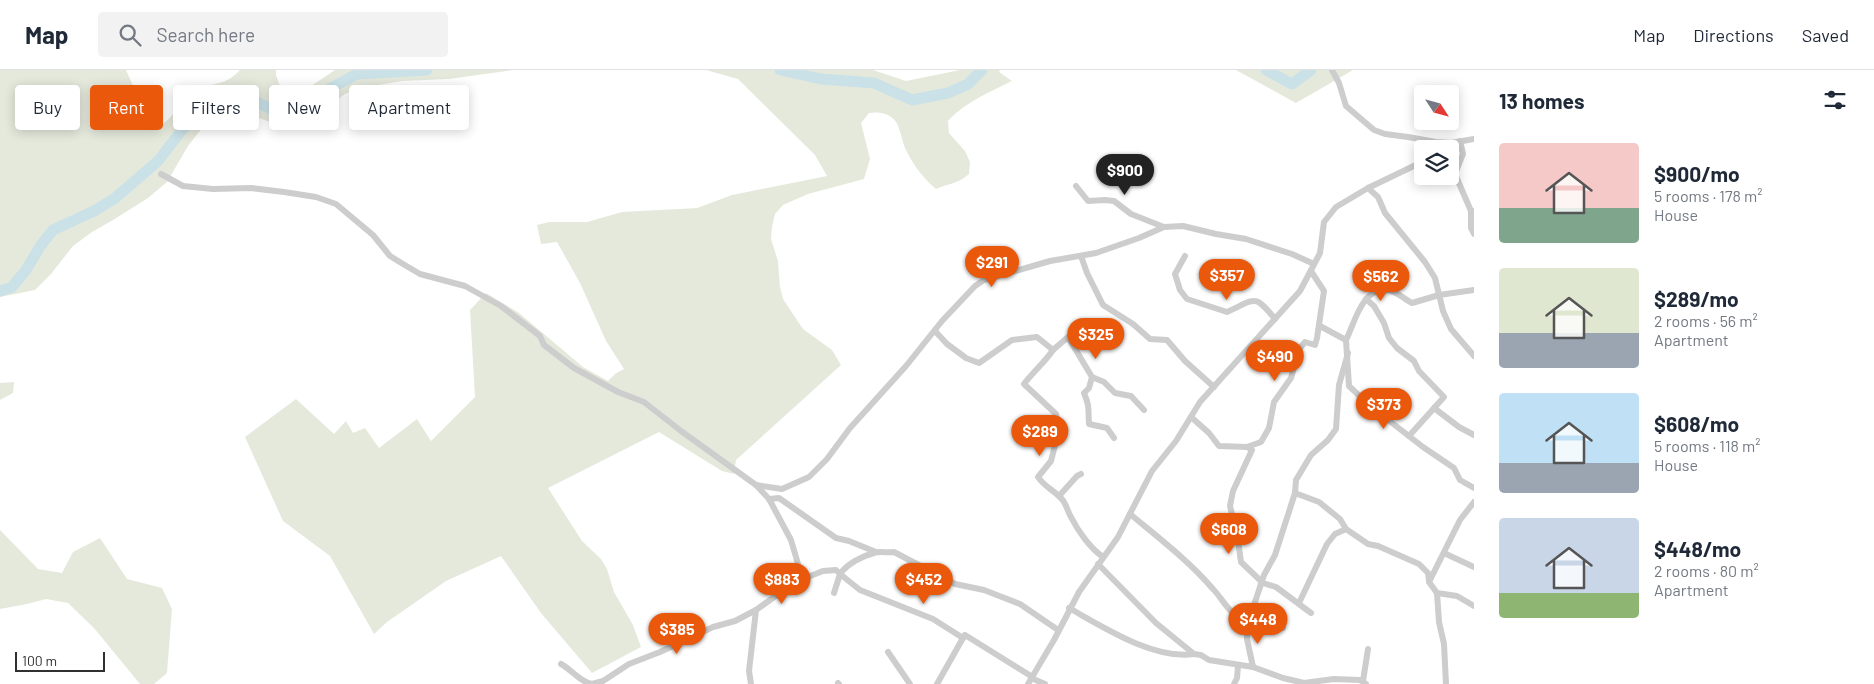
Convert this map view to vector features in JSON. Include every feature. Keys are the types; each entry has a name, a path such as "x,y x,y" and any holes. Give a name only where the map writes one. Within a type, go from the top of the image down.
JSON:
{"street":[{"path":"1332,70 1339,83 1346,106 1374,130 1385,134 1425,140"},
{"path":"1474,139 1460,142 1463,154 1455,174 1472,211 1471,228 1474,234"},
{"path":"1030,679 1054,640 1069,608 1118,537 1152,470 1176,440 1200,402 1300,291 1320,253 1324,222 1336,207 1368,188 1414,166"},
{"path":"161,174 183,186 212,189 251,188 316,197 336,204 373,235 390,256 420,274 465,286 501,306 540,336 544,345 574,368 618,392 644,402 756,485 769,499 791,540 798,564 795,582"},
{"path":"1076,186 1088,201 1114,201 1131,214 1164,227"},
{"path":"1368,188 1378,197 1385,213 1425,262 1435,278 1443,311 1451,329 1474,356"},
{"path":"756,485 782,489 809,477 827,459 850,428 942,321 975,286 984,280 1050,262 1096,253 1164,227 1183,226 1246,239 1292,254 1313,267 1324,291 1320,326 1315,345 1304,342 1300,348 1291,378 1274,402 1270,428 1261,442 1247,447 1218,446 1209,433 1191,417"},
{"path":"1081,256 1103,305 1133,324 1150,339 1167,340 1185,362 1214,387"},
{"path":"1185,256 1175,274 1180,290 1187,299 1228,312 1254,300 1260,301 1275,319"},
{"path":"1474,290 1439,295 1412,303 1388,290 1374,292 1366,299 1346,340 1350,386 1369,405 1454,468 1460,480 1474,488"},
{"path":"1366,299 1374,306 1389,338 1397,348 1414,361 1419,371 1444,397 1410,436"},
{"path":"1320,326 1346,340"},
{"path":"935,331 947,344 966,358 979,363 1012,340 1025,337 1037,336 1053,350"},
{"path":"1103,557 1091,546 1072,519 1064,502 1038,478 1051,460 1059,430 1056,414 1024,384 1053,350 1068,337 1092,377 1104,382 1114,393 1131,396 1144,410"},
{"path":"1253,666 1246,631 1249,621 1263,583 1264,575 1275,555 1295,493 1296,480 1311,455 1328,440 1336,429 1340,385 1348,353"},
{"path":"1092,377 1089,388 1084,393 1090,407 1088,412 1090,424 1107,428 1114,438"},
{"path":"1434,408 1459,427 1474,435"},
{"path":"1247,447 1252,450 1233,490 1230,506 1241,562 1263,583 1276,587 1299,602 1311,613"},
{"path":"1059,496 1081,474"},
{"path":"1295,493 1319,502 1340,519 1346,529 1368,544 1378,546 1419,564 1428,573 1429,582 1437,594 1444,644 1446,684"},
{"path":"769,499 779,498 836,538 884,554 894,552 955,584 974,587 1004,596 1020,604 1058,630"},
{"path":"1429,582 1460,520 1474,502"},
{"path":"1130,514 1214,589 1233,613 1262,627 1273,628 1279,626 1283,628"},
{"path":"1299,602 1327,544 1335,534 1346,529"},
{"path":"834,593 840,574 850,564 876,552"},
{"path":"1444,553 1474,567"},
{"path":"1098,564 1156,623 1194,654"},
{"path":"561,664 570,669 585,683 592,684 603,681 629,664 714,627 735,621 756,610 795,582 823,570 836,570 860,590 933,619 963,638"},
{"path":"1437,594 1457,596 1474,606"},
{"path":"1069,608 1131,641 1152,649 1185,655 1201,655 1209,660 1238,666 1253,666 1283,678 1304,682 1334,679 1364,683 1368,650"},
{"path":"751,684 749,671 756,610"},
{"path":"937,684 965,635 1030,679 1045,684"},
{"path":"888,652 910,684"},
{"path":"1234,684 1237,678 1238,666"}],"shaded area":[{"path":"0,70 126,70 133,85 90,85 90,130 163,130 163,124 173,114 173,130 201,130 188,146 167,182 148,198 92,232 73,246 51,274 35,290 0,297"},
{"path":"240,70 276,70 280,85 269,85 269,121 259,118 259,85 210,85 229,79"},
{"path":"335,70 514,70 449,79 402,81 378,85 349,85 349,92 339,98 339,85 312,85"},
{"path":"706,70 873,70 906,81 960,70 1000,70 999,72 1012,81 962,108 948,121 949,133 965,151 970,162 969,174 961,180 936,189 923,177 913,162 905,148 899,128 894,120 883,113 869,113 861,123 870,159 864,179 808,194 783,205 775,214 771,239 778,261 783,299 803,329 832,350 841,365 736,460 734,474 722,471 659,432 548,488 582,541 601,559 607,569 614,592 633,625 641,647 592,673 541,613 501,556 446,581 387,622 374,634 330,556 283,521 245,437 296,399 334,434 346,421 353,433 365,428 379,448 417,419 431,441 475,397 470,310 486,293 519,313 583,367 608,381 624,369 606,341 580,283 557,242 541,244 537,225 549,222 587,222 622,212 697,208 732,195 827,176 815,155 738,79"},
{"path":"1236,70 1353,70 1296,103"},
{"path":"14,382 13,393 0,400 0,383"},
{"path":"0,530 38,569 62,573 73,552 100,538 127,579 162,588 172,609 167,673 154,684 140,684 94,628 68,603 46,599 0,609"}],"waterway":[{"path":"0,291 12,287 53,230 94,211 114,199 158,161 185,126 202,111 222,98 248,98 282,114 293,113 329,89 357,74 427,70"},
{"path":"780,70 821,79 874,83 912,100 948,93 968,84 982,70"},
{"path":"1266,70 1292,84 1311,70"}]}
